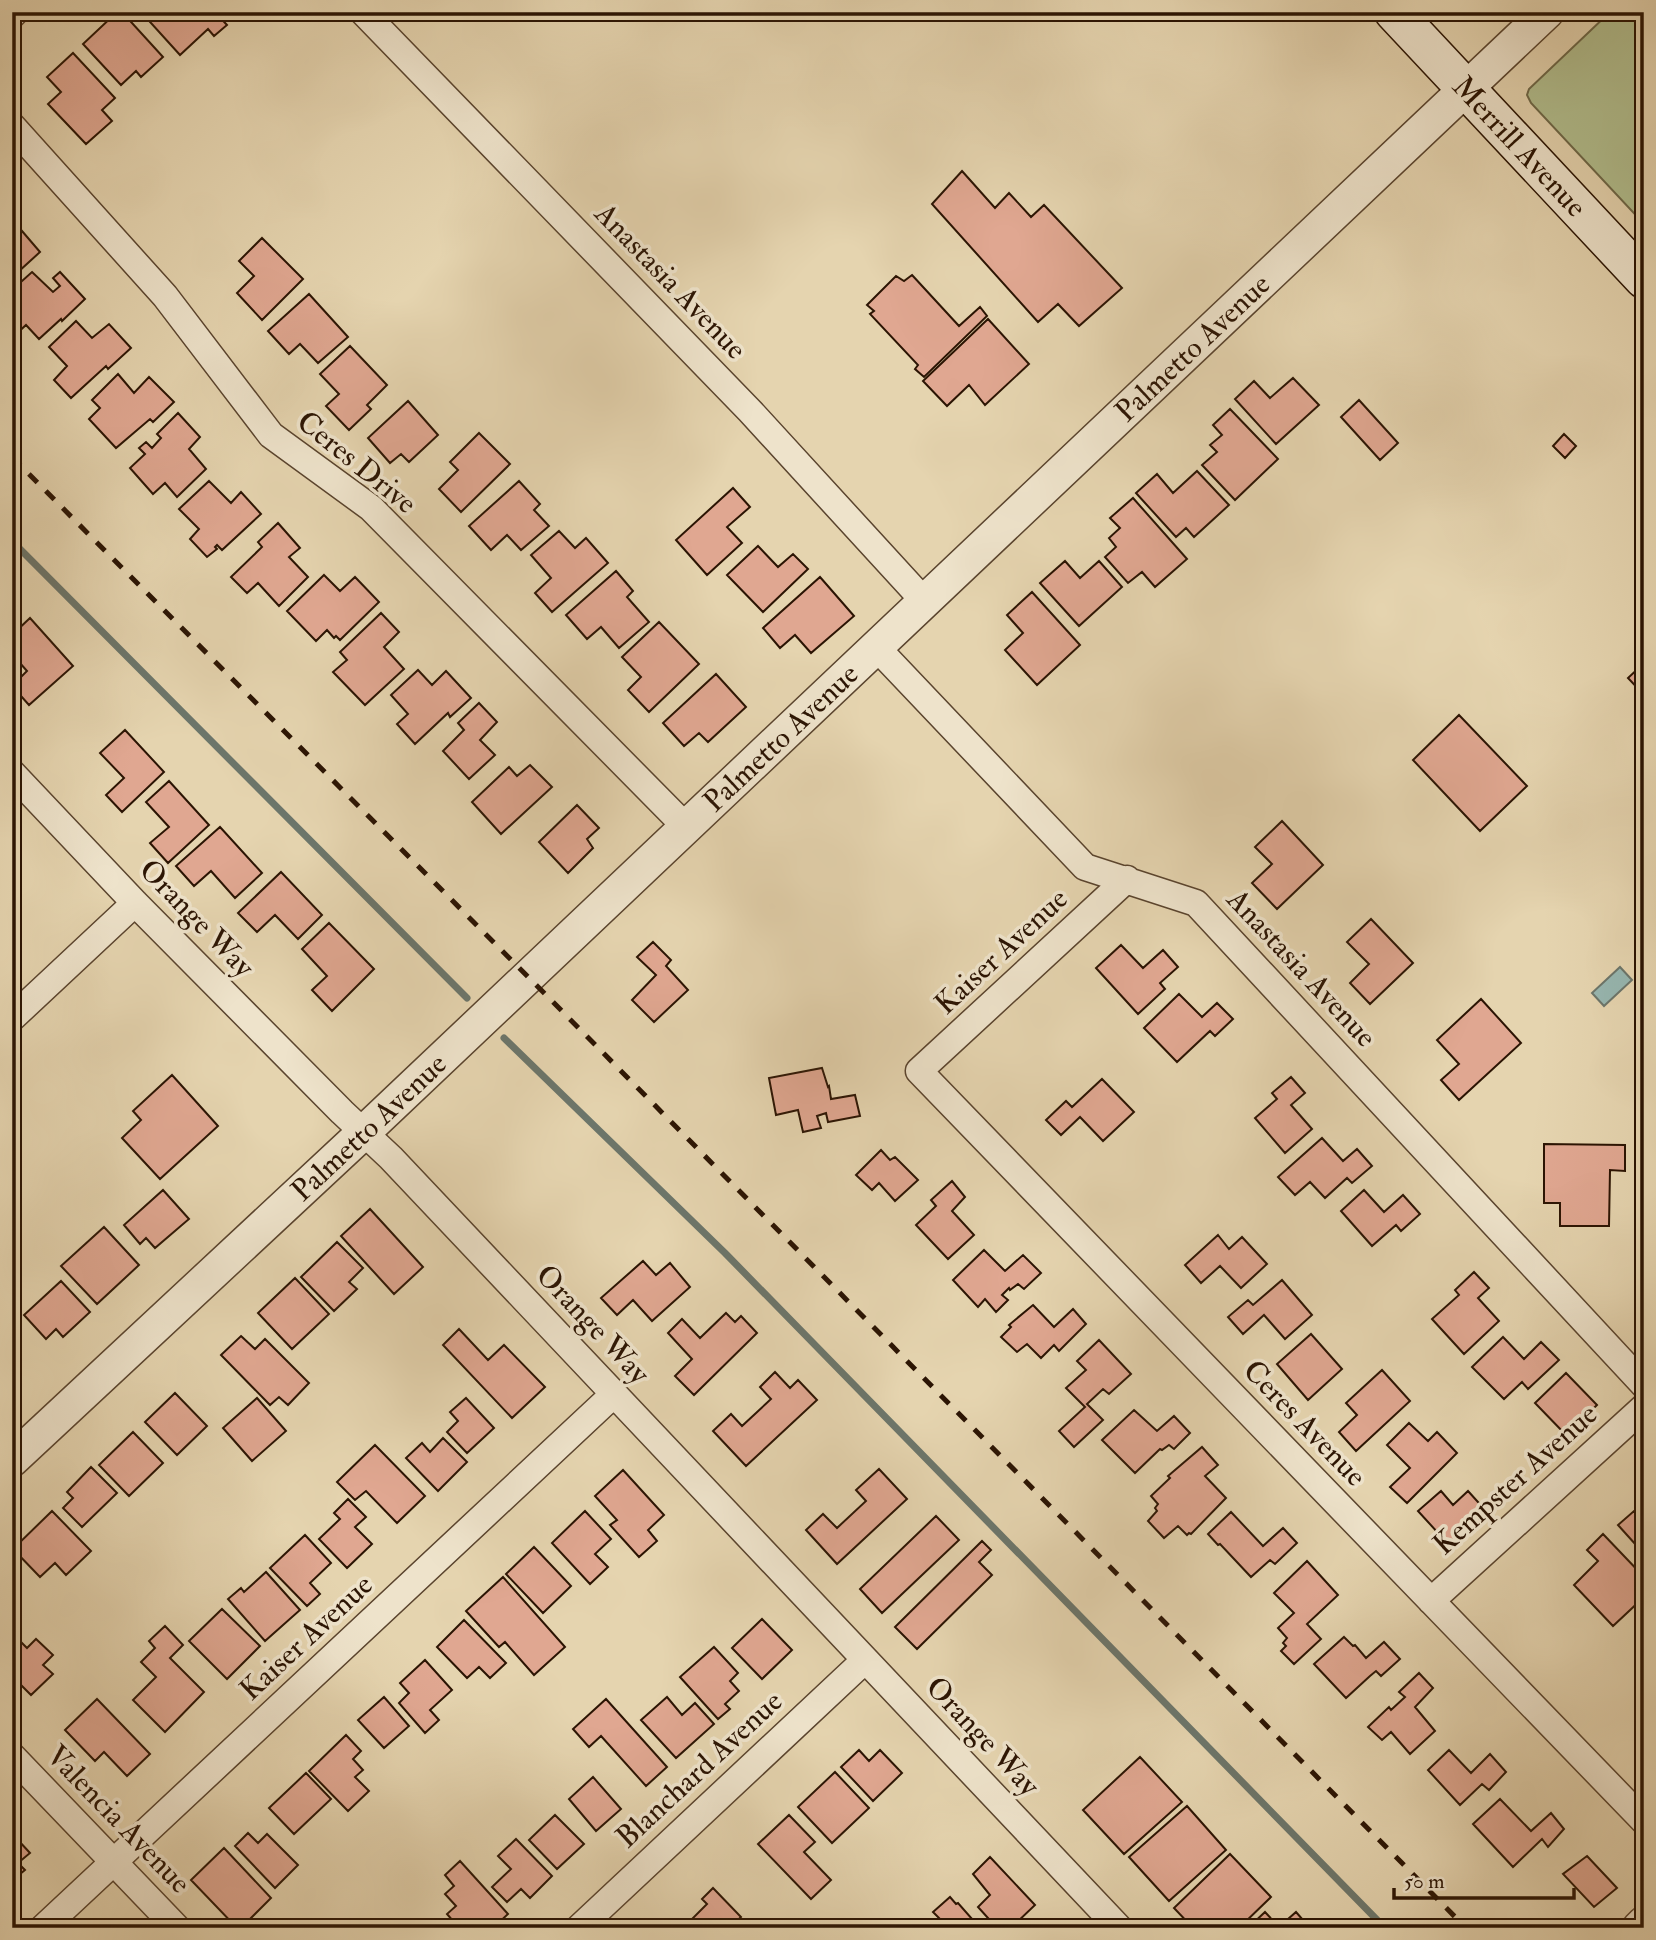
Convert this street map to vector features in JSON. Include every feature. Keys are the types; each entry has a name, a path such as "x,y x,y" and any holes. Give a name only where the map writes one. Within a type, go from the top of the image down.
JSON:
{"main road":[{"name":"Merrill Avenue","path":"1394,12 1644,279"}],"street":[{"name":"Anastasia Avenue","path":"363,12 750,411 925,602"},
{"name":"Palmetto Avenue","path":"12,1460 363,1133 1547,12"},
{"name":"Ceres Drive","path":"12,126 165,296 271,435 371,509 686,827"},
{"name":"Anastasia Avenue","path":"877,648 1086,867 1196,903 1644,1385"},
{"name":"Orange Way","path":"12,773 135,902 363,1133 391,1158 1114,1926"},
{"name":"Kaiser Avenue","path":"919,1071 1127,879"},
{"path":"12,1018 135,902"},
{"name":"Ceres Avenue","path":"919,1071 1644,1821"},
{"name":"Kaiser Avenue","path":"43,1928 614,1394"},
{"name":"Kempster Avenue","path":"1431,1601 1644,1407"},
{"name":"Blanchard Avenue","path":"579,1928 865,1660"},
{"name":"Valencia Avenue","path":"12,1755 177,1928"},
{"path":"1639,1928 1644,1923"}],"green space":[{"path":"1610,12 1644,12 1644,224 1531,103 1527,95 1529,89"}],"water":[{"path":"1620,967 1632,980 1604,1006 1592,993"}],"building":[{"path":"117,12 122,12 163,57 141,77 136,71 121,85 83,44"},
{"path":"141,12 215,12 227,25 214,36 208,29 180,55"},
{"path":"73,53 115,98 102,110 112,121 86,144 48,104 61,92 47,77"},
{"path":"962,171 995,208 1009,193 1031,217 1044,205 1122,288 1079,326 1058,304 1038,322 932,204"},
{"path":"22,231 40,252 18,272 16,270 12,273 12,241"},
{"path":"262,238 303,279 262,320 237,293 254,276 239,261"},
{"path":"32,272 53,292 60,286 53,278 60,272 85,299 39,339 26,325 15,335 12,332 12,290"},
{"path":"912,275 959,326 980,307 987,316 924,377 915,369 918,365 870,314 874,311 867,305 896,276 904,281"},
{"path":"309,294 348,337 318,363 300,344 289,354 268,331"},
{"path":"988,319 1029,364 985,405 969,385 947,406 923,381"},
{"path":"76,321 92,338 109,324 131,348 108,369 106,366 71,398 54,380 67,366 49,347"},
{"path":"350,346 387,385 367,405 371,409 349,430 326,406 339,394 320,374"},
{"path":"118,374 134,393 149,377 174,402 153,422 150,419 116,448 89,419 100,408 92,400"},
{"path":"1293,378 1319,405 1276,444 1235,399 1254,381 1270,398"},
{"path":"1359,400 1398,443 1380,460 1341,417"},
{"path":"408,401 438,435 409,462 401,454 390,463 368,438"},
{"path":"1230,409 1278,459 1235,500 1202,465 1217,452 1210,445 1222,435 1213,425"},
{"path":"178,413 200,437 189,449 206,469 177,497 165,483 153,494 130,468 145,454 139,448 146,442 152,448 161,438 157,434"},
{"path":"479,433 510,464 461,512 439,489 458,470 450,462"},
{"path":"1564,434 1576,446 1565,458 1553,446"},
{"path":"1197,471 1229,505 1194,537 1186,528 1176,537 1136,493 1157,474 1173,493"},
{"path":"209,481 231,503 241,492 261,514 222,550 217,545 217,549 207,557 190,539 199,529 179,509"},
{"path":"519,481 540,504 534,510 549,526 521,550 507,535 491,550 469,526"},
{"path":"733,488 750,507 727,527 742,543 707,575 676,540"},
{"path":"1133,498 1187,559 1155,587 1142,572 1128,583 1105,557 1116,547 1109,538 1120,528 1110,518"},
{"path":"278,523 300,548 289,557 308,577 279,606 258,583 247,593 231,577 262,547 258,542"},
{"path":"559,531 575,548 586,538 608,563 552,612 535,593 551,578 531,555"},
{"path":"758,546 778,567 793,554 808,569 763,612 727,575"},
{"path":"1065,561 1080,578 1099,561 1122,587 1079,626 1040,583"},
{"path":"616,571 633,591 627,597 649,622 619,648 601,627 587,639 566,615"},
{"path":"324,575 340,591 355,577 379,602 340,640 327,630 316,641 287,611"},
{"path":"820,577 854,616 811,653 795,635 780,648 763,628"},
{"path":"1032,592 1080,645 1037,685 1005,650 1023,633 1007,615"},
{"path":"381,613 399,632 384,647 404,669 365,705 333,672 347,660 340,652"},
{"path":"30,618 73,666 29,705 12,686 27,671 12,654 12,635"},
{"path":"659,622 699,664 649,712 628,690 641,677 622,657"},
{"path":"1644,663 1644,695 1628,678"},
{"path":"418,670 432,685 446,671 471,698 450,717 448,713 415,744 397,724 408,714 391,695"},
{"path":"716,674 746,707 708,742 699,733 684,746 663,723"},
{"path":"479,703 497,722 480,740 495,755 469,779 443,751 464,730 458,723"},
{"path":"1459,715 1527,786 1480,831 1413,760"},
{"path":"125,730 164,772 122,812 106,795 124,778 100,753"},
{"path":"530,765 552,787 501,834 472,802 509,767 517,776"},
{"path":"169,781 209,825 168,863 150,843 169,827 146,802"},
{"path":"577,805 599,828 587,839 593,848 568,873 539,842"},
{"path":"1282,821 1323,865 1277,909 1252,883 1272,864 1255,847"},
{"path":"220,827 262,873 235,898 211,871 194,886 176,866"},
{"path":"281,872 322,915 298,939 275,915 257,932 238,913"},
{"path":"1371,919 1413,963 1370,1004 1350,983 1369,964 1347,942"},
{"path":"329,923 374,969 332,1011 312,990 327,976 302,949"},
{"path":"653,942 671,960 666,966 688,990 654,1022 632,1000 656,975 637,957"},
{"path":"1121,945 1143,968 1163,950 1178,967 1160,983 1165,989 1138,1014 1096,968"},
{"path":"1179,994 1202,1017 1217,1003 1233,1019 1215,1036 1210,1031 1177,1062 1144,1028"},
{"path":"1481,999 1521,1043 1459,1100 1441,1080 1459,1064 1437,1040"},
{"path":"822,1068 831,1099 855,1095 860,1116 828,1122 826,1113 817,1116 821,1128 803,1132 798,1110 776,1115 769,1078"},
{"path":"172,1075 218,1126 160,1179 122,1138 141,1120 133,1111"},
{"path":"1291,1077 1305,1093 1291,1105 1312,1129 1285,1153 1255,1118 1277,1099 1272,1093"},
{"path":"1102,1079 1134,1112 1103,1141 1080,1117 1061,1135 1046,1120 1066,1101 1072,1107"},
{"path":"1322,1138 1343,1161 1357,1149 1372,1166 1352,1183 1347,1178 1325,1198 1310,1182 1295,1195 1278,1177"},
{"path":"1544,1144 1625,1145 1625,1171 1610,1170 1609,1226 1560,1226 1560,1203 1544,1203"},
{"path":"881,1150 890,1160 895,1157 918,1180 895,1201 879,1183 872,1190 856,1175"},
{"path":"952,1181 965,1197 952,1211 974,1235 948,1259 916,1225 936,1206 931,1200"},
{"path":"163,1190 189,1219 155,1248 146,1238 140,1244 124,1225"},
{"path":"1364,1190 1384,1212 1403,1195 1420,1214 1401,1231 1396,1225 1372,1246 1341,1211"},
{"path":"370,1209 423,1267 394,1294 341,1236"},
{"path":"104,1227 139,1265 97,1304 61,1266"},
{"path":"1218,1235 1229,1249 1242,1237 1267,1264 1241,1288 1220,1266 1201,1283 1185,1265"},
{"path":"337,1242 363,1268 349,1282 357,1289 334,1311 301,1277"},
{"path":"984,1250 1005,1271 1023,1255 1041,1273 1024,1289 1018,1284 1010,1290 1009,1288 1002,1295 1008,1300 996,1312 985,1299 978,1307 953,1280"},
{"path":"643,1261 656,1275 670,1263 690,1287 652,1321 633,1300 617,1315 601,1298"},
{"path":"1474,1272 1489,1288 1478,1298 1499,1321 1464,1354 1432,1319 1459,1295 1455,1290"},
{"path":"295,1278 329,1314 292,1349 258,1313"},
{"path":"1282,1280 1312,1315 1285,1339 1264,1315 1243,1334 1228,1317 1248,1300 1253,1305"},
{"path":"61,1281 90,1312 63,1337 56,1329 46,1339 24,1315"},
{"path":"1033,1305 1054,1327 1073,1309 1086,1324 1059,1351 1054,1345 1041,1358 1027,1344 1017,1352 1001,1337 1011,1327 1009,1325"},
{"path":"726,1313 735,1322 741,1316 757,1333 694,1395 675,1376 692,1359 668,1333 682,1319 700,1338"},
{"path":"459,1329 488,1360 504,1345 545,1387 512,1418 443,1345"},
{"path":"1311,1334 1342,1369 1308,1400 1277,1364"},
{"path":"241,1336 255,1349 265,1339 309,1383 288,1405 279,1397 270,1405 221,1355"},
{"path":"1503,1337 1524,1359 1541,1342 1559,1360 1528,1389 1522,1382 1504,1399 1472,1367"},
{"path":"1099,1340 1131,1374 1109,1394 1103,1389 1087,1404 1103,1420 1074,1447 1059,1431 1085,1407 1066,1388 1086,1370 1077,1361"},
{"path":"1382,1370 1410,1401 1356,1451 1339,1432 1357,1415 1346,1403"},
{"path":"775,1372 790,1388 798,1380 817,1400 746,1466 713,1431 731,1414 742,1426 771,1399 760,1387"},
{"path":"1566,1373 1597,1405 1566,1435 1535,1403"},
{"path":"175,1393 207,1426 177,1455 145,1422"},
{"path":"257,1398 286,1431 252,1461 223,1428"},
{"path":"466,1398 494,1428 467,1453 447,1432 458,1421 450,1412"},
{"path":"1134,1410 1157,1431 1174,1416 1190,1433 1174,1449 1169,1445 1160,1449 1135,1473 1102,1440"},
{"path":"1409,1423 1428,1441 1437,1432 1457,1453 1407,1503 1390,1487 1410,1468 1387,1445"},
{"path":"133,1432 163,1463 129,1496 99,1465"},
{"path":"443,1438 467,1462 438,1491 406,1458 422,1443 430,1452"},
{"path":"375,1445 425,1496 397,1523 366,1491 355,1500 337,1482"},
{"path":"1202,1447 1218,1465 1205,1476 1226,1498 1191,1534 1187,1535 1178,1526 1164,1538 1148,1521 1157,1511 1155,1508 1158,1504 1151,1496 1170,1478 1168,1476"},
{"path":"91,1467 117,1493 82,1527 63,1508 73,1498 67,1492"},
{"path":"879,1469 907,1499 837,1564 806,1530 823,1514 837,1528 866,1501 856,1490"},
{"path":"623,1470 664,1515 648,1530 657,1541 639,1557 610,1525 617,1520 595,1496"},
{"path":"1441,1491 1453,1505 1468,1491 1487,1512 1450,1546 1418,1511"},
{"path":"348,1499 366,1517 355,1527 372,1544 347,1568 319,1539 340,1519 334,1513"},
{"path":"52,1511 91,1551 66,1575 55,1563 40,1577 13,1549"},
{"path":"585,1511 611,1539 595,1554 608,1567 590,1584 552,1543"},
{"path":"1634,1511 1644,1521 1644,1541 1642,1539 1636,1545 1618,1525"},
{"path":"1231,1512 1263,1546 1283,1528 1297,1543 1275,1564 1270,1560 1251,1577 1208,1534"},
{"path":"936,1516 959,1540 882,1613 860,1589"},
{"path":"1603,1534 1644,1577 1644,1597 1613,1626 1574,1585 1598,1561 1587,1550"},
{"path":"305,1535 331,1563 310,1583 320,1594 307,1606 270,1568"},
{"path":"982,1541 991,1550 979,1562 992,1575 917,1649 895,1627"},
{"path":"534,1547 571,1586 543,1613 506,1574"},
{"path":"1307,1561 1338,1595 1307,1624 1321,1639 1294,1664 1281,1651 1286,1646 1283,1643 1287,1638 1278,1628 1294,1613 1274,1593"},
{"path":"266,1572 300,1610 265,1641 228,1599 241,1588 244,1592"},
{"path":"503,1577 565,1647 534,1675 505,1642 499,1647 466,1611"},
{"path":"222,1609 260,1646 227,1679 189,1641"},
{"path":"762,1619 792,1650 762,1679 732,1648"},
{"path":"464,1620 506,1663 490,1678 479,1667 467,1678 437,1647"},
{"path":"165,1626 183,1645 170,1658 204,1692 165,1732 133,1700 156,1677 141,1662 155,1648 149,1641"},
{"path":"12,1633 27,1648 36,1639 53,1655 43,1665 53,1674 31,1695 12,1676"},
{"path":"1344,1637 1366,1658 1384,1642 1400,1659 1381,1676 1376,1671 1346,1698 1314,1664"},
{"path":"714,1647 738,1673 730,1681 739,1691 725,1704 730,1709 718,1719 680,1677"},
{"path":"425,1660 452,1690 430,1710 439,1720 425,1733 399,1703 409,1693 400,1683"},
{"path":"1419,1673 1433,1688 1415,1707 1435,1731 1410,1754 1391,1732 1382,1740 1368,1727 1389,1707 1391,1710 1405,1697 1399,1692"},
{"path":"384,1697 409,1726 384,1748 358,1720"},
{"path":"667,1697 682,1715 695,1703 714,1724 676,1758 641,1720"},
{"path":"97,1699 150,1754 127,1776 104,1752 95,1761 65,1730"},
{"path":"606,1699 667,1767 646,1786 601,1736 589,1747 573,1729"},
{"path":"346,1735 361,1751 353,1759 363,1770 355,1777 369,1791 348,1811 309,1771"},
{"path":"859,1750 869,1761 880,1750 902,1773 873,1801 841,1767"},
{"path":"1449,1750 1471,1773 1490,1754 1506,1772 1489,1790 1482,1784 1460,1805 1428,1770"},
{"path":"1140,1757 1182,1802 1124,1854 1083,1810"},
{"path":"835,1772 869,1808 832,1843 798,1807"},
{"path":"306,1773 331,1799 294,1834 269,1808"},
{"path":"593,1777 621,1809 596,1831 569,1799"},
{"path":"1500,1799 1531,1831 1551,1813 1564,1829 1548,1847 1542,1839 1513,1867 1473,1824"},
{"path":"1187,1806 1226,1850 1169,1901 1129,1857"},
{"path":"555,1815 584,1844 557,1869 529,1840"},
{"path":"789,1815 815,1842 804,1852 831,1880 811,1899 758,1844"},
{"path":"248,1833 258,1843 267,1834 298,1865 275,1888 235,1846"},
{"path":"12,1839 15,1843 18,1840 30,1853 18,1863 25,1870 13,1880"},
{"path":"516,1839 552,1876 530,1898 521,1889 507,1902 492,1887 511,1869 498,1856"},
{"path":"224,1848 271,1898 241,1928 237,1928 191,1880"},
{"path":"1230,1854 1271,1897 1239,1928 1193,1928 1174,1908"},
{"path":"1587,1856 1617,1888 1594,1907 1563,1874"},
{"path":"990,1857 1035,1905 1011,1928 997,1928 978,1907 990,1895 973,1874"},
{"path":"460,1861 508,1914 493,1928 459,1928 447,1914 456,1906 445,1894 454,1886 445,1875"},
{"path":"713,1888 741,1917 730,1928 692,1928 688,1923 707,1904 702,1899"},
{"path":"950,1897 980,1928 931,1928 940,1919 933,1912"},
{"path":"1265,1912 1279,1927 1296,1912 1310,1928 1248,1928"}],"waterway":[{"path":"12,541 467,998"},
{"path":"504,1038 725,1253 1385,1928"}],"railway":[{"path":"12,457 1466,1928"}]}
